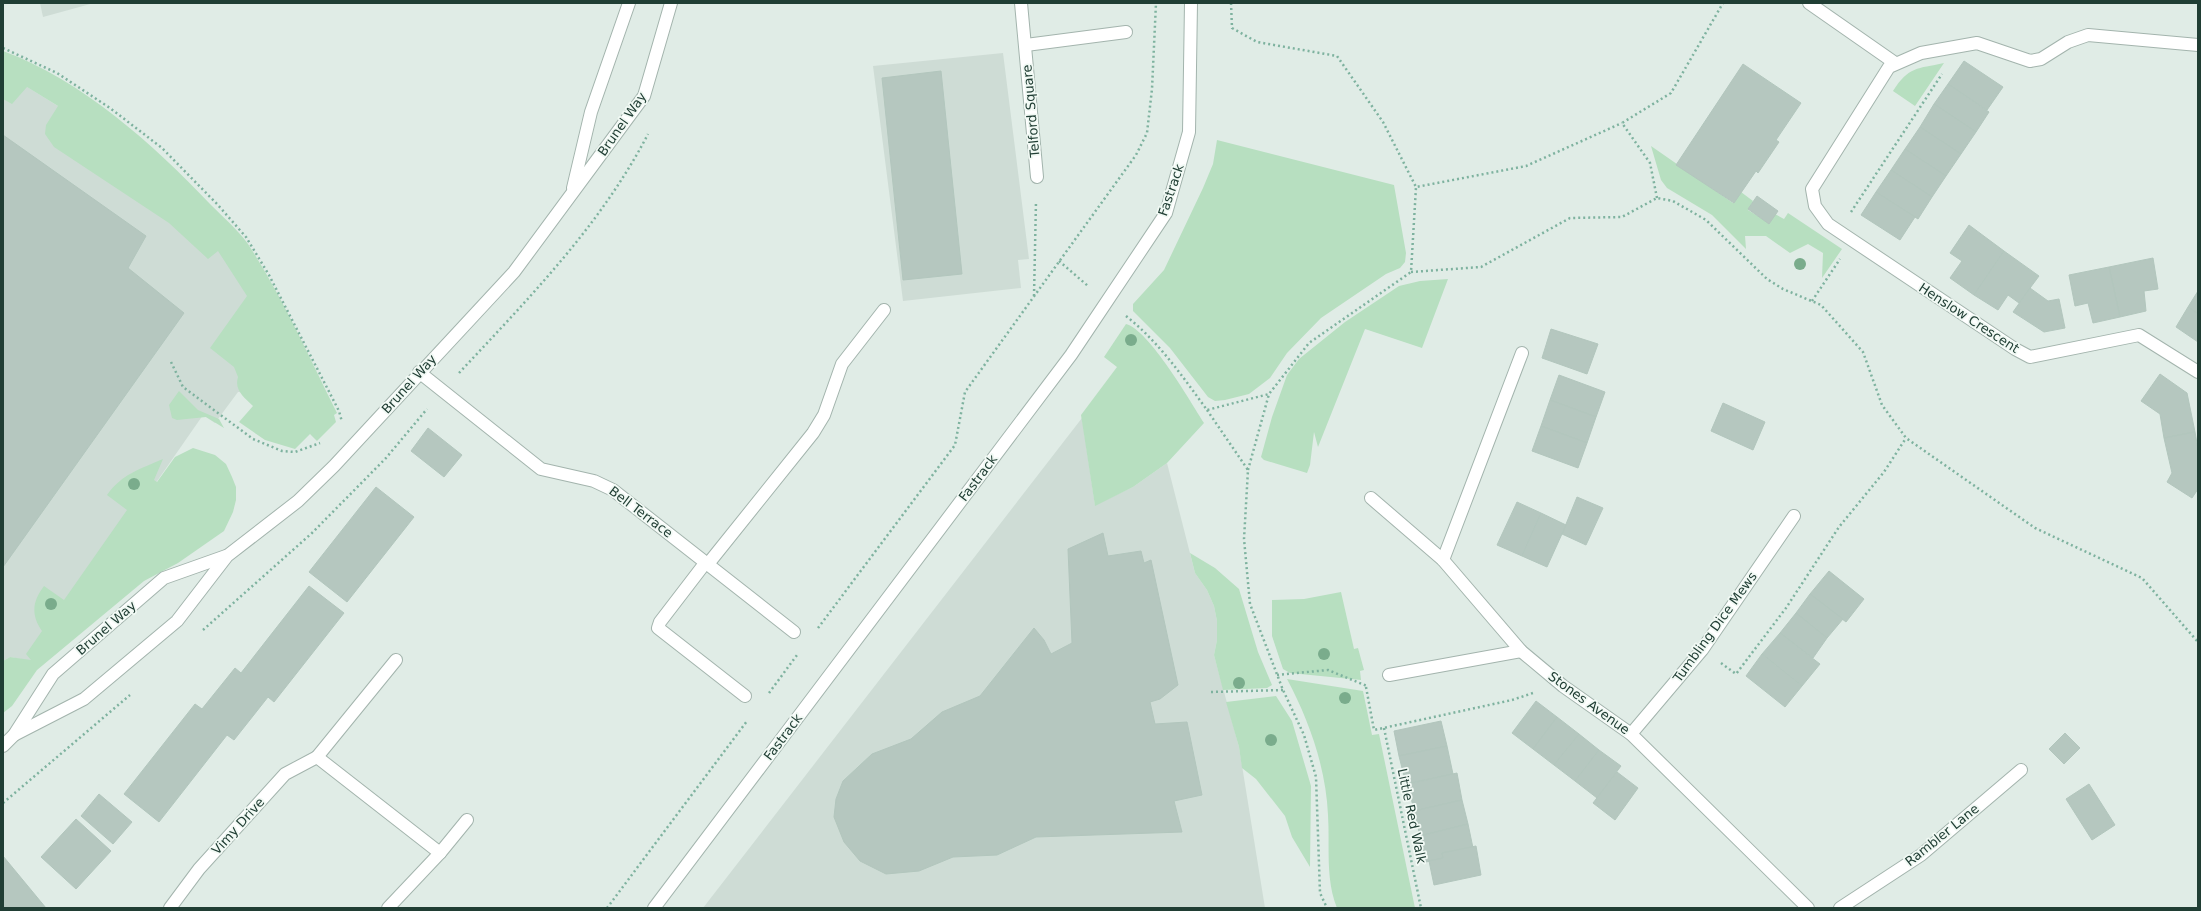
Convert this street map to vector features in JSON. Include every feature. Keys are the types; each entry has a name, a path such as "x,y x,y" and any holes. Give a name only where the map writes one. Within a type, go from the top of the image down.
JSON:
{"street":[{"name":"Brunel Way","path":"572,193 591,112 629,3"},
{"name":"Brunel Way","path":"14,735 84,699 177,621 226,556 298,501 329,471 419,372 514,272 644,96 671,3"},
{"name":"Telford Square","path":"1021,3 1037,177"},
{"name":"Fastrack","path":"654,908 1071,355 1108,302 1166,213 1189,132 1191,3"},
{"path":"1809,3 1895,63"},
{"path":"1026,45 1126,32"},
{"name":"Henslow Crescent","path":"2198,46 2088,35 2068,42 2041,58 2030,61 1977,43 1921,53 1895,63 1889,67 1812,189 1816,206 1828,224 2015,349 2030,357 2139,335 2198,372"},
{"path":"745,696 658,628 660,622 813,433 824,415 842,364 884,310"},
{"path":"1443,560 1522,353"},
{"name":"Bell Terrace","path":"419,372 535,466 548,471 604,485 707,563 794,632"},
{"name":"Stones Avenue","path":"1371,498 1443,560 1521,651 1563,686 1631,734 1808,908"},
{"name":"Tumbling Dice Mews","path":"1631,734 1702,650 1794,516"},
{"name":"Brunel Way","path":"3,746 14,735 53,674 164,578 226,556"},
{"path":"1389,675 1521,651"},
{"name":"Vimy Drive","path":"170,908 199,869 285,774 317,756 396,660"},
{"path":"317,756 440,853"},
{"name":"Rambler Lane","path":"1840,908 1921,855 2021,770"},
{"path":"388,908 440,853 467,820"}],"path":[{"path":"816,630 955,445 965,392 1136,154 1147,132 1152,88 1156,3"},
{"path":"1231,3 1232,28 1257,42 1337,56 1383,122 1416,187 1411,272"},
{"path":"1416,187 1526,166 1622,123 1671,93 1723,3"},
{"path":"1839,231 1960,46"},
{"path":"3,48 57,73 110,108 162,148 217,204 246,237 269,275 339,411"},
{"path":"1622,123 1650,163 1657,198"},
{"path":"1034,297 1037,177"},
{"path":"1327,908 1320,893 1316,777 1304,735 1283,690 1250,604 1244,539 1248,470 1269,394 1309,344 1411,272 1482,267 1570,218 1622,217 1657,198 1673,201 1706,220 1767,279 1783,289 1821,305 1863,352 1882,405 1906,438 2034,528 2142,578 2198,642"},
{"path":"1812,301 1852,240"},
{"path":"1059,262 1138,325 1167,356 1207,410 1248,470"},
{"path":"171,362 183,387 238,428 268,446 282,451 295,452 314,446 325,438"},
{"path":"1207,410 1269,394"},
{"path":"336,427 342,422"},
{"path":"1702,650 1736,674 1786,608 1839,527 1884,472 1906,438"},
{"path":"765,697 802,649"},
{"path":"1277,675 1328,670 1366,686 1374,730 1512,700 1522,695 1563,686"},
{"path":"1211,692 1283,690"},
{"path":"606,908 752,715"},
{"name":"Little Red Walk","path":"1384,728 1421,908"}],"shaded area":[{"path":"40,3 94,3 43,17"},
{"path":"1003,53 1029,259 1018,260 1021,288 903,301 873,66"},
{"path":"3,72 108,137 248,272 296,395 238,392 215,423 203,415 32,661 10,657 3,661"},
{"path":"1082,418 1095,505 1133,487 1167,463 1195,573 1207,590 1214,606 1217,621 1217,640 1214,655 1239,747 1265,908 703,908"}],"green space":[{"path":"3,51 32,63 61,79 88,96 115,116 165,159 244,239 284,306 337,413 334,415 336,422 317,441 310,434 295,449 265,440 239,422 253,406 243,396 237,386 238,377 234,367 210,348 247,296 218,251 208,259 169,223 54,147 45,134 46,125 58,106 27,87 12,104 3,99"},
{"path":"1944,63 1915,106 1893,91 1904,77 1914,70"},
{"path":"1217,140 1394,185 1406,253 1405,262 1400,268 1386,274 1321,318 1287,353 1270,378 1249,394 1215,401 1208,397 1170,348 1133,311 1133,304 1164,270 1213,164"},
{"path":"1651,146 1733,203 1741,192 1753,201 1748,210 1769,223 1775,214 1784,219 1788,213 1842,249 1822,278 1823,253 1808,244 1790,253 1766,236 1745,236 1746,249 1712,215 1667,188 1661,180"},
{"path":"1448,279 1422,348 1365,329 1318,447 1314,432 1310,465 1307,473 1264,460 1261,457 1272,417 1287,375 1299,359 1345,322 1399,286 1420,281"},
{"path":"1126,324 1135,329 1157,352 1204,423 1167,463 1133,487 1095,506 1081,415 1117,367 1104,357"},
{"path":"179,391 198,410 219,419 224,428 206,417 177,420 172,418 169,405"},
{"path":"193,448 215,455 226,464 236,487 236,500 233,512 224,531 178,563 144,581 37,670 12,706 3,713 3,661 10,657 31,660 26,654 42,631 38,625 34,608 40,592 44,586 64,600 127,510 107,495 125,477 139,469 163,459 154,480 157,482 175,457"},
{"path":"1190,553 1215,568 1239,589 1258,652 1272,685 1267,688 1223,690 1214,655 1217,640 1217,621 1214,606 1207,590 1195,573"},
{"path":"1341,592 1354,649 1358,648 1364,670 1360,671 1361,680 1290,673 1283,669 1272,636 1272,600 1304,599"},
{"path":"1287,679 1363,691 1372,735 1379,734 1415,908 1337,908 1333,897 1329,874 1328,815 1324,780 1309,728"},
{"path":"1276,696 1292,721 1311,786 1310,867 1292,837 1285,816 1256,779 1242,768 1239,747 1226,702"}],"building":[{"path":"1964,61 2003,87 1987,110 1948,84"},
{"path":"1743,64 1801,103 1776,140 1779,142 1758,173 1756,171 1734,203 1676,165"},
{"path":"941,71 962,274 903,280 882,78"},
{"path":"1948,84 1989,112 1976,132 1934,104"},
{"path":"1934,104 1976,132 1961,154 1920,127"},
{"path":"1920,127 1961,154 1946,176 1905,149"},
{"path":"3,135 146,236 128,268 184,313 3,567"},
{"path":"1905,149 1946,176 1932,197 1891,170"},
{"path":"1891,170 1932,197 1918,219 1876,192"},
{"path":"1876,192 1915,217 1900,240 1861,215"},
{"path":"1757,196 1778,211 1769,224 1748,209"},
{"path":"1969,225 2004,251 1974,295 1950,278 1962,261 1950,253"},
{"path":"2004,251 2039,276 2019,303 2008,295 1998,310 1974,295"},
{"path":"2153,258 2158,289 2144,291 2146,311 2120,317 2109,267"},
{"path":"2109,267 2120,317 2093,323 2088,303 2075,306 2069,275"},
{"path":"2030,288 2048,301 2059,299 2065,328 2044,332 2013,312"},
{"path":"2198,291 2198,314 2188,307"},
{"path":"2188,307 2198,314 2198,342 2176,327"},
{"path":"1551,329 1598,344 1587,374 1542,358"},
{"path":"2160,374 2187,393 2195,432 2164,438 2160,414 2141,401"},
{"path":"1559,375 1605,392 1596,417 1550,400"},
{"path":"1550,400 1596,417 1587,443 1541,426"},
{"path":"1723,403 1765,422 1753,450 1711,431"},
{"path":"1541,426 1587,443 1578,468 1532,451"},
{"path":"428,428 462,455 444,477 411,451"},
{"path":"2195,432 2198,449 2198,489 2192,498 2167,482 2172,473 2164,438"},
{"path":"376,487 414,517 347,602 309,572"},
{"path":"1577,497 1603,508 1586,545 1562,534"},
{"path":"1517,502 1541,513 1522,556 1497,545"},
{"path":"1541,513 1566,525 1547,567 1522,556"},
{"path":"1103,533 1108,556 1141,551 1144,563 1151,560 1178,685 1160,699 1150,702 1155,724 1187,722 1202,795 1174,801 1182,832 1036,837 997,855 953,857 919,871 886,874 860,861 844,842 834,817 836,799 843,781 872,754 911,739 942,712 980,696 1034,628 1044,640 1051,654 1072,643 1068,549"},
{"path":"1829,571 1864,599 1846,622 1810,594"},
{"path":"309,586 344,613 274,702 268,697 234,740 227,735 159,822 124,794 195,704 202,709 235,668 241,673"},
{"path":"1810,594 1843,619 1827,638 1796,613"},
{"path":"1796,613 1827,638 1813,658 1780,633"},
{"path":"1780,633 1820,664 1802,686 1762,654"},
{"path":"1762,654 1802,686 1785,707 1746,676"},
{"path":"1536,701 1557,717 1533,749 1512,733"},
{"path":"1557,717 1579,734 1554,765 1533,749"},
{"path":"1441,721 1447,746 1399,756 1394,731"},
{"path":"2065,733 2080,748 2064,764 2049,749"},
{"path":"1579,734 1599,750 1575,781 1554,765"},
{"path":"1447,746 1453,774 1406,784 1399,756"},
{"path":"1599,750 1621,766 1597,798 1575,781"},
{"path":"1617,772 1638,788 1615,820 1593,803"},
{"path":"1457,773 1462,800 1414,811 1408,784"},
{"path":"2089,784 2115,825 2092,840 2066,799"},
{"path":"99,794 132,822 113,844 81,816"},
{"path":"1462,800 1468,824 1420,836 1414,811"},
{"path":"76,819 111,851 76,889 41,857"},
{"path":"1468,824 1473,848 1442,853 1443,858 1426,862 1420,836"},
{"path":"1476,846 1481,875 1434,885 1429,861 1443,858 1442,853"},
{"path":"3,856 46,908 3,908"}]}
